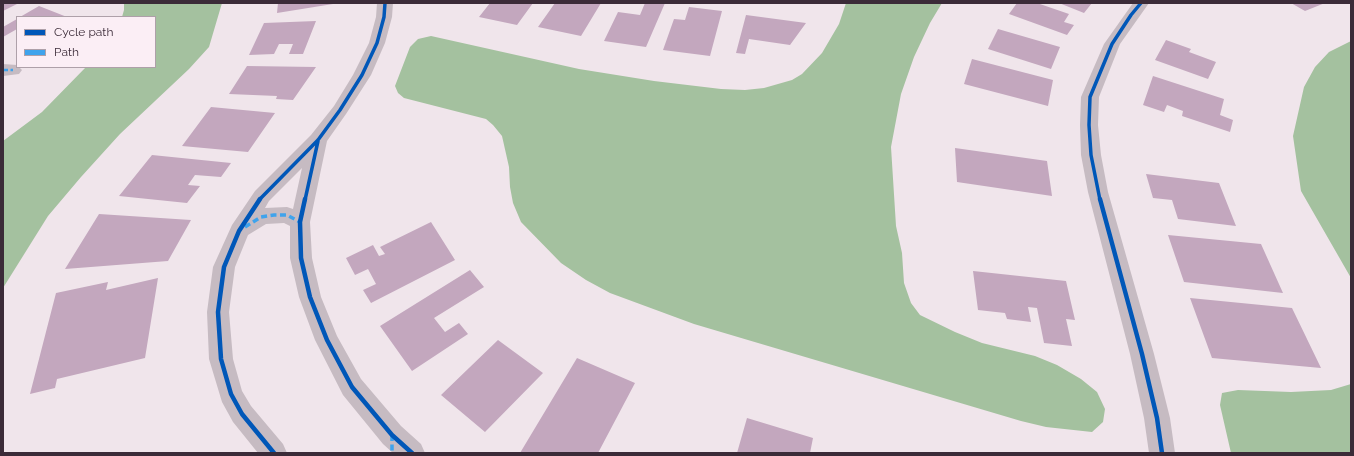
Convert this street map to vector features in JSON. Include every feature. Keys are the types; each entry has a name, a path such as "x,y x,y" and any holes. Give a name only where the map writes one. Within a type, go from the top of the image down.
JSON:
{"street":[{"path":"274,453 242,414 231,394 221,360 218,312 224,267 239,231 262,196 318,140 340,110 362,75 377,43 384,17 385,3"},
{"path":"1140,3 1131,14 1112,44 1100,70 1090,97 1089,125 1091,155 1098,192 1142,354 1157,418 1162,453"},
{"path":"318,140 300,222 301,258 310,297 327,340 352,387 392,444 412,453"},
{"path":"239,231 261,217 274,215 287,215 300,222"}],"shaded area":[{"path":"124,3 222,3 209,47 189,69 120,134 81,177 48,216 3,288 3,141 42,112 85,68 156,68 156,16 122,16"},
{"path":"846,3 942,3 930,23 914,57 901,94 891,147 896,226 902,253 904,283 911,303 920,315 955,332 982,343 1035,356 1057,365 1081,379 1097,392 1105,409 1103,422 1092,432 1046,427 1021,421 694,324 610,293 586,280 561,263 521,222 513,203 510,187 509,167 502,136 493,125 486,119 404,98 398,93 395,86 410,47 418,39 431,36 579,69 654,81 721,89 745,90 764,88 792,80 802,74 822,53 839,24"},
{"path":"1351,41 1351,278 1301,191 1293,136 1304,87 1315,67 1329,52"},
{"path":"1351,384 1351,453 1231,453 1220,405 1222,393 1238,390 1291,392 1331,390"}],"building":[{"path":"3,3 19,3 3,11"},
{"path":"278,3 333,3 333,4 277,13"},
{"path":"490,3 533,3 517,25 479,17"},
{"path":"555,3 601,3 581,36 538,27"},
{"path":"645,3 665,3 646,47 604,41 618,12 640,15"},
{"path":"1017,3 1037,3 1069,14 1064,22 1074,25 1067,35 1009,14"},
{"path":"1059,3 1092,3 1084,13"},
{"path":"1291,3 1325,3 1305,11"},
{"path":"39,6 64,16 22,16"},
{"path":"689,7 722,11 710,56 663,50 674,19 685,20"},
{"path":"746,15 806,23 790,45 749,39 745,54 736,53"},
{"path":"16,20 16,30 3,37 3,27"},
{"path":"316,21 303,54 289,54 293,44 279,44 274,54 249,55 264,23"},
{"path":"998,29 1060,47 1051,69 988,49"},
{"path":"1166,40 1191,49 1189,52 1216,62 1208,79 1155,60"},
{"path":"972,59 1053,80 1048,106 964,84"},
{"path":"247,66 316,67 293,100 276,99 277,96 229,94"},
{"path":"1153,76 1224,99 1220,115 1233,120 1230,132 1182,116 1183,111 1167,105 1164,112 1143,105"},
{"path":"211,107 275,113 248,152 182,146"},
{"path":"955,148 1047,161 1052,196 957,182"},
{"path":"152,155 231,163 221,177 195,175 188,185 200,186 187,203 119,196"},
{"path":"1146,174 1219,183 1236,226 1178,219 1172,200 1153,198"},
{"path":"99,214 191,220 168,261 65,269"},
{"path":"431,222 455,260 371,303 363,290 376,284 368,269 355,275 346,258 373,245 379,256 385,254 380,247"},
{"path":"1168,235 1261,244 1283,293 1184,282"},
{"path":"470,270 484,287 434,318 445,332 459,323 468,334 412,371 380,326"},
{"path":"973,271 1066,281 1075,320 1066,319 1072,346 1044,343 1037,308 1028,307 1031,322 1007,319 1005,313 978,310"},
{"path":"158,278 145,358 57,379 55,388 30,394 56,293 108,282 106,290"},
{"path":"1190,298 1292,308 1321,368 1212,358"},
{"path":"498,340 543,373 485,432 441,395"},
{"path":"577,358 635,383 598,453 520,453"},
{"path":"747,418 813,438 810,453 737,453"}],"marked path":[{"path":"3,70 13,70"},
{"path":"245,227 261,217 274,215 287,215 300,222"},
{"path":"392,435 392,453"}],"cycle path":[{"path":"274,453 242,414 231,394 221,359 218,312 224,267 239,231 262,196 318,140 340,110 362,75 377,43 384,17 385,3"},
{"path":"1141,3 1131,15 1112,44 1100,70 1090,97 1089,125 1091,155 1098,192 1142,354 1157,418 1162,453"},
{"path":"318,141 300,222 301,258 310,297 327,340 352,387 392,435 412,453"}]}
